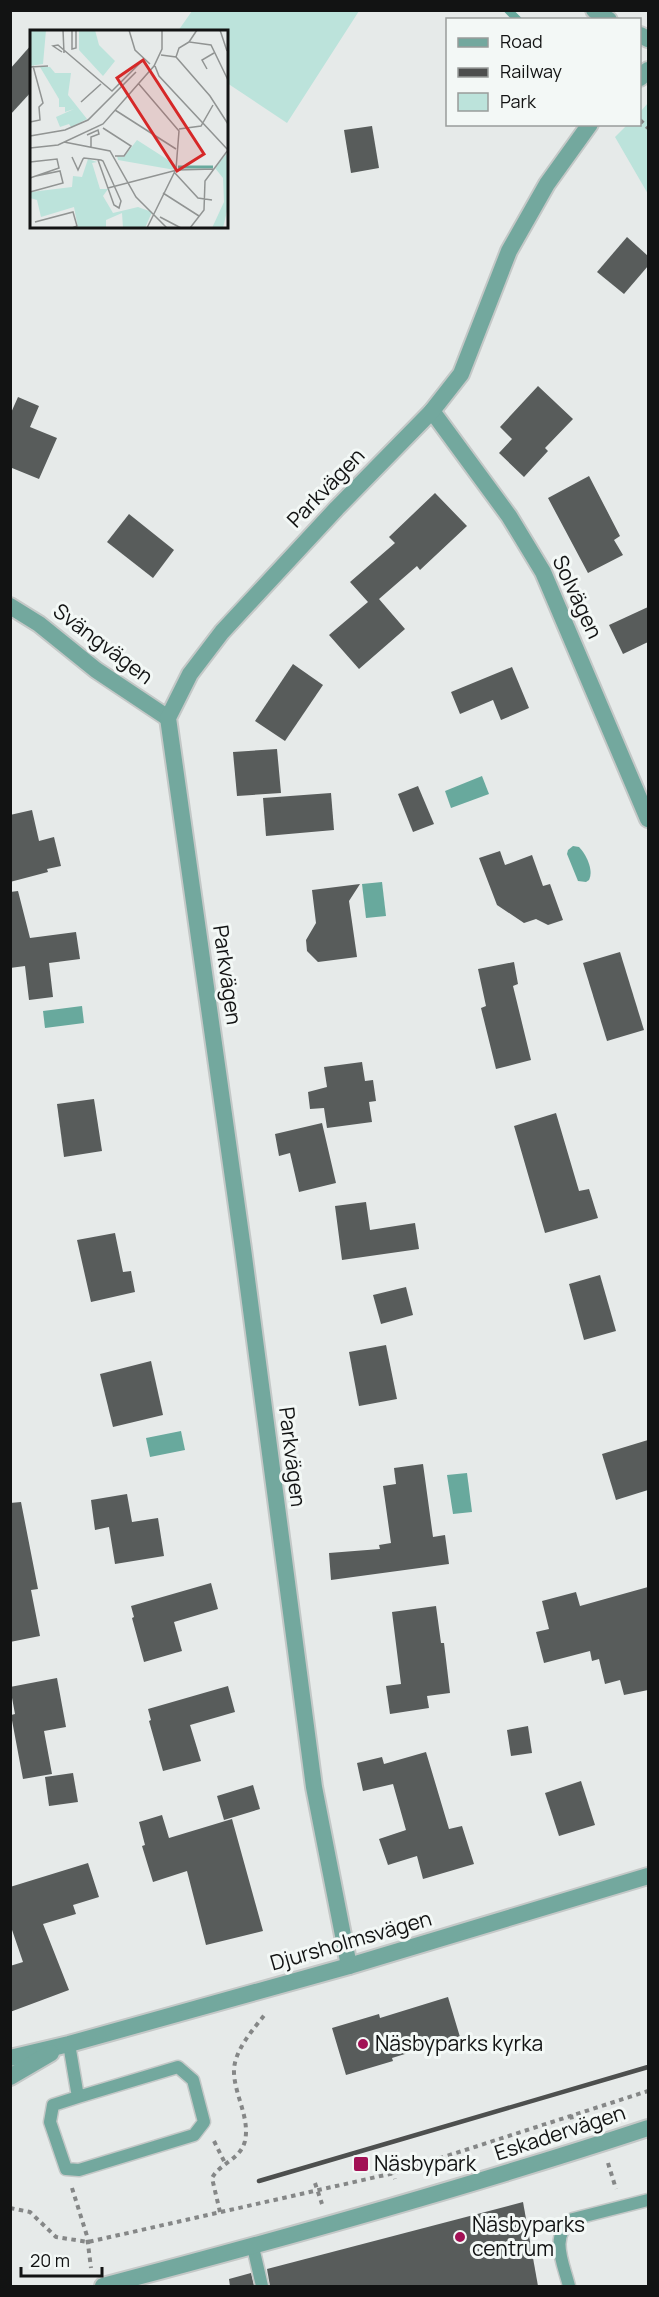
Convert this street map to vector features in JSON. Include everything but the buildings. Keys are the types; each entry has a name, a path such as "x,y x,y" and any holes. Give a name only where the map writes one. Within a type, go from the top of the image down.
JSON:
{"street":[{"name":"Parkvägen","path":"349,1966 314,1787 243,1249 168,718 190,674 222,632 337,508 432,411 460,374 509,251 560,165 589,126"},
{"name":"Solvägen","path":"432,411 509,516 543,572 648,819"},
{"name":"Svängvägen","path":"10,606 39,624 96,670 168,718"},
{"name":"Djursholmsvägen","path":"10,2058 67,2045 349,1966 648,1876"},
{"name":"Djursholmsvägen","path":"10,2077 67,2045"},
{"name":"Eskadervägen","path":"98,2281 253,2247 502,2175 648,2128"}],"lane":[{"path":"67,2045 78,2097"},
{"path":"178,2067 193,2080 204,2121 194,2135 79,2170 66,2169 50,2121 52,2105 78,2097 178,2067"},
{"path":"569,2286 559,2242 563,2226 573,2219 648,2200"},
{"path":"253,2247 262,2286"}],"path":[{"path":"220,2212 212,2178 215,2172 234,2160 244,2143 246,2131 242,2103 234,2074 236,2063 239,2052 266,2013"},
{"path":"10,2208 30,2212 56,2237 88,2242 394,2173 648,2091"},
{"path":"390,2161 395,2179"},
{"path":"601,2165 609,2162 621,2208"},
{"path":"66,2169 98,2281"}],"green space":[{"path":"192,10 359,11 287,123 228,84 228,30 179,30"},
{"path":"648,103 648,194 615,137 626,126 641,126 641,111"}],"shaded area":[{"path":"482,776 489,794 451,808 445,791"},
{"path":"573,846 579,847 588,862 591,872 586,882 578,881 567,854"},
{"path":"382,882 386,916 366,918 362,884"},
{"path":"82,1006 84,1023 45,1028 43,1011"},
{"path":"181,1431 185,1450 150,1457 146,1438"},
{"path":"467,1473 472,1512 453,1514 447,1475"}],"waterway":[{"path":"508,10 516,18"}],"railway":[{"path":"259,2181 648,2067"}],"place":[{"name":"Näsbyparks kyrka","path":"363,2044"},
{"name":"Näsbypark","path":"361,2164"},
{"name":"Näsbyparks centrum","path":"460,2237"}]}
